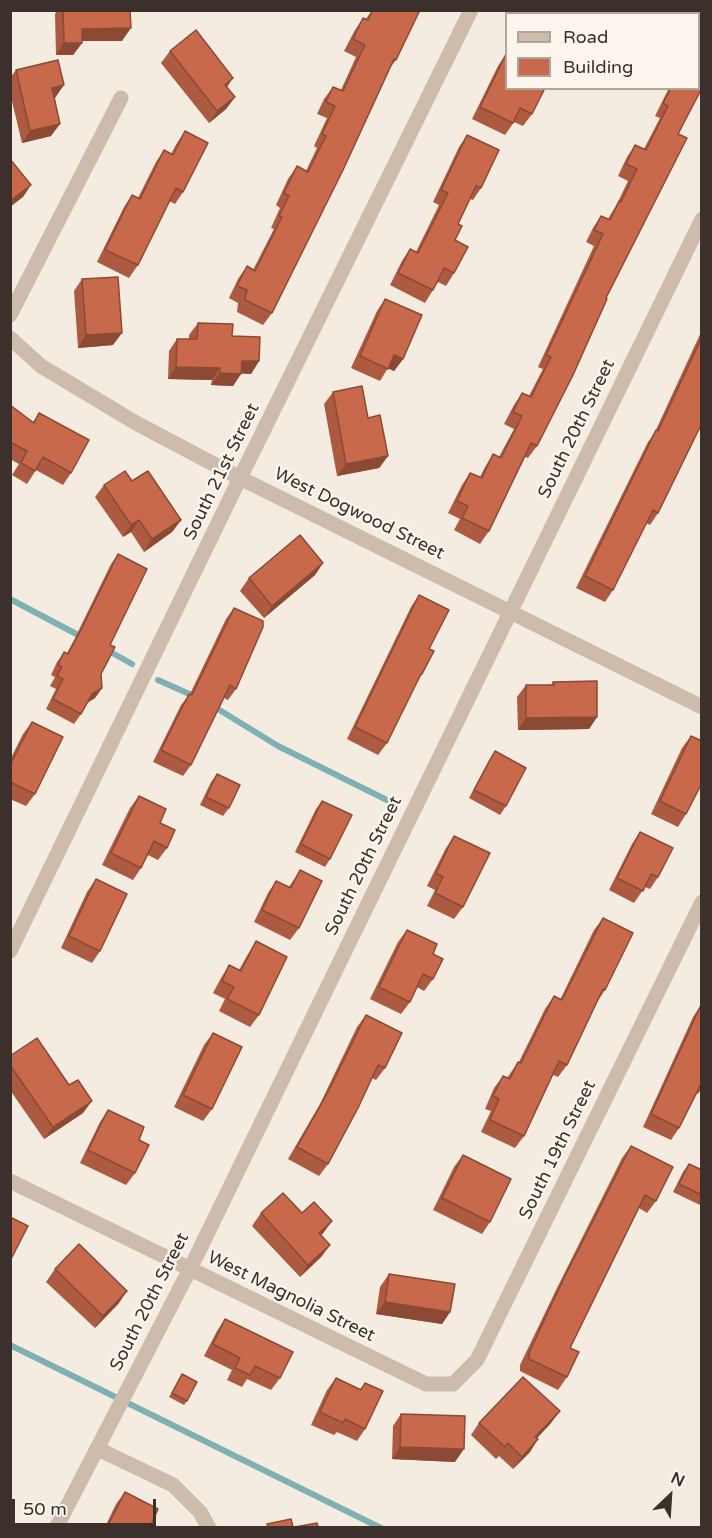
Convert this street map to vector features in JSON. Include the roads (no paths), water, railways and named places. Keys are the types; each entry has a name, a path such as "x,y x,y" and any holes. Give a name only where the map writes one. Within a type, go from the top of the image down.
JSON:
{"street":[{"name":"South 21st Street","path":"10,951 471,10"},
{"path":"10,315 121,98"},
{"name":"South 20th Street","path":"56,1527 190,1269 702,219"},
{"name":"West Dogwood Street","path":"10,338 41,366 136,423 240,478 702,707"},
{"name":"South 19th Street","path":"426,1384 453,1384 477,1360 702,902"},
{"name":"West Magnolia Street","path":"10,1181 426,1384"},
{"path":"98,1449 173,1485 200,1512 209,1527"}],"waterway":[{"path":"10,599 82,637"},
{"path":"107,650 132,664"},
{"path":"158,680 196,697"},
{"path":"213,706 278,746 397,805"},
{"path":"10,1345 381,1528"}]}
